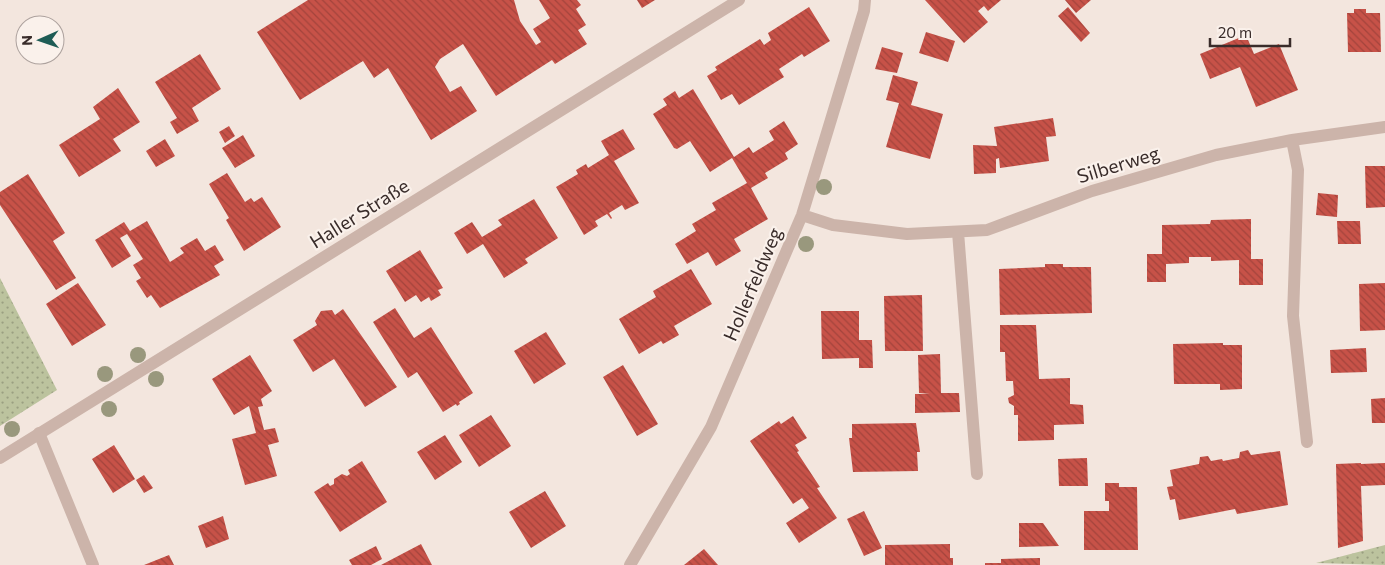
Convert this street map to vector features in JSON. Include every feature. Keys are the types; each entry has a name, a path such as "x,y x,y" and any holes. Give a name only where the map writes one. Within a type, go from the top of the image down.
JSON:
{"street":[{"name":"Haller Straße","path":"0,458 738,0"},
{"name":"Hollerfeldweg","path":"631,564 711,427 802,215 864,11 865,0"},
{"name":"Silberweg","path":"802,215 833,225 907,234 988,230 1092,191 1216,155 1292,140 1385,127"},
{"path":"1292,140 1298,170 1293,316 1307,442"},
{"path":"958,232 977,474"},
{"path":"40,433 93,565"}],"green space":[{"path":"0,278 57,390 0,426"},
{"path":"1385,545 1385,565 1316,563"}],"building":[{"path":"308,0 514,0 520,21 536,45 541,42 533,29 550,18 539,0 577,0 581,5 576,9 586,25 578,30 587,44 555,64 552,60 496,96 463,44 440,59 435,67 450,92 461,86 477,111 431,140 388,68 374,78 363,61 300,100 257,32"},
{"path":"637,0 655,0 642,8"},
{"path":"925,0 1001,0 988,11 984,6 978,11 988,22 964,43"},
{"path":"1065,0 1091,0 1076,13"},
{"path":"809,7 830,41 804,57 802,54 779,69 784,77 739,105 732,94 721,100 707,76 717,70 715,67 760,39 764,45 771,40 768,33"},
{"path":"1068,7 1090,33 1081,42 1058,16"},
{"path":"1354,9 1366,9 1366,13 1380,13 1381,52 1348,52 1347,13 1354,13"},
{"path":"926,32 955,41 948,62 919,53"},
{"path":"1246,35 1254,54 1279,44 1298,90 1256,107 1240,67 1210,79 1200,54"},
{"path":"882,47 903,53 897,73 875,69"},
{"path":"200,54 221,89 192,108 199,121 177,134 170,122 177,118 155,82"},
{"path":"893,75 918,82 911,105 943,114 930,159 886,147 899,103 886,100"},
{"path":"118,88 140,122 113,139 121,151 79,177 59,145 100,119 93,107"},
{"path":"693,89 734,157 749,147 753,153 774,140 769,131 784,121 798,144 785,153 788,159 765,173 768,178 751,188 768,219 734,239 741,251 716,266 708,252 687,264 675,244 696,231 692,224 716,210 712,203 747,183 732,158 710,172 690,141 677,149 674,148 653,114 667,105 663,99 675,91 679,98"},
{"path":"1053,118 1056,136 1046,137 1049,161 1000,168 999,158 996,159 996,173 974,174 973,145 997,146 994,127"},
{"path":"229,126 235,136 225,143 219,132"},
{"path":"623,129 635,149 614,161 639,203 625,210 622,205 609,213 611,219 607,214 595,221 598,226 584,235 556,187 578,174 576,170 586,164 588,168 609,155 601,141"},
{"path":"243,135 255,156 235,168 222,148"},
{"path":"165,139 175,156 156,167 146,151"},
{"path":"1365,166 1385,166 1385,207 1366,208"},
{"path":"227,173 245,202 251,198 254,202 262,197 281,227 244,251 226,220 229,218 209,184"},
{"path":"28,174 65,233 53,241 76,278 56,290 0,205 0,192"},
{"path":"1318,193 1338,195 1337,217 1316,215"},
{"path":"534,199 558,238 525,259 528,263 504,278 483,244 467,254 454,233 472,222 482,237 502,225 498,220"},
{"path":"1251,219 1251,259 1263,259 1263,285 1239,285 1239,260 1211,261 1211,257 1189,257 1189,263 1166,264 1166,282 1147,282 1147,254 1162,254 1162,225 1210,224 1211,220"},
{"path":"147,221 170,262 184,253 180,248 197,238 205,251 215,245 224,260 214,266 220,275 160,308 151,295 147,298 136,281 141,278 133,265 143,259 127,234 120,238 131,256 112,268 95,240 124,222 130,231"},
{"path":"1337,221 1360,221 1361,244 1338,244"},
{"path":"420,250 443,288 438,290 441,295 431,301 429,297 421,302 416,295 405,302 386,271"},
{"path":"1045,264 1063,264 1063,267 1091,267 1092,313 1000,315 999,269 1045,267"},
{"path":"691,269 712,304 674,326 679,335 663,344 661,341 639,354 619,319 656,297 653,291"},
{"path":"78,283 106,325 72,346 46,304"},
{"path":"1385,283 1385,330 1360,331 1359,284"},
{"path":"922,295 923,351 885,351 884,296"},
{"path":"395,308 414,338 431,327 473,393 459,402 460,404 457,406 456,404 443,412 417,372 408,378 373,322"},
{"path":"343,309 397,387 365,407 334,359 313,372 293,340 317,325 315,321 321,311 332,310 335,315"},
{"path":"821,311 859,311 859,340 872,340 873,368 859,368 859,358 822,359"},
{"path":"1000,325 1036,325 1039,379 1070,378 1070,404 1083,405 1084,424 1054,425 1054,440 1018,441 1018,415 1014,415 1014,406 1009,403 1008,398 1014,395 1013,381 1006,381 1005,352 1000,352"},
{"path":"546,332 566,364 534,384 514,351"},
{"path":"1223,343 1223,345 1242,345 1242,389 1220,390 1220,384 1174,384 1173,344"},
{"path":"1366,348 1367,372 1331,373 1330,350"},
{"path":"940,354 941,393 959,393 960,412 915,413 915,394 930,394 919,393 918,355"},
{"path":"250,355 272,391 261,399 263,406 258,407 264,430 275,428 279,442 268,445 277,476 245,485 232,439 256,433 249,406 234,415 212,379"},
{"path":"623,365 658,424 637,436 603,377"},
{"path":"1385,398 1385,423 1372,423 1371,399"},
{"path":"491,415 511,446 479,467 459,435"},
{"path":"793,416 807,438 795,445 799,451 797,452 820,487 817,488 837,518 799,543 786,523 809,508 802,498 793,504 750,441 779,421 781,424"},
{"path":"916,423 920,452 917,452 918,471 853,472 849,438 852,438 852,424"},
{"path":"445,435 462,462 435,480 417,452"},
{"path":"114,445 135,479 113,493 92,459"},
{"path":"1248,450 1251,455 1280,451 1288,505 1237,514 1235,509 1179,520 1175,499 1170,500 1167,487 1173,486 1170,470 1199,464 1200,457 1208,456 1211,461 1239,458 1240,452"},
{"path":"1087,458 1088,486 1059,486 1058,459"},
{"path":"362,461 387,502 340,532 314,492 328,483 330,486 334,484 334,479 342,474 347,476 350,474 348,470"},
{"path":"1385,463 1385,485 1361,486 1363,541 1338,548 1336,464"},
{"path":"144,475 153,488 144,493 136,480"},
{"path":"1105,483 1119,483 1119,487 1137,487 1138,550 1084,550 1084,511 1109,511 1109,501 1105,501"},
{"path":"545,491 566,526 531,548 509,512"},
{"path":"864,511 882,548 864,556 847,519"},
{"path":"223,516 229,539 206,548 198,526"},
{"path":"1019,523 1043,523 1059,546 1019,547"},
{"path":"421,544 432,565 381,565"},
{"path":"950,544 950,558 953,558 953,565 885,565 885,545"},
{"path":"376,546 382,559 371,565 352,565 349,560"},
{"path":"704,549 718,565 684,565"},
{"path":"169,555 174,565 144,565"},
{"path":"1040,558 1040,565 985,565 985,563 1001,563 1001,559"}]}
